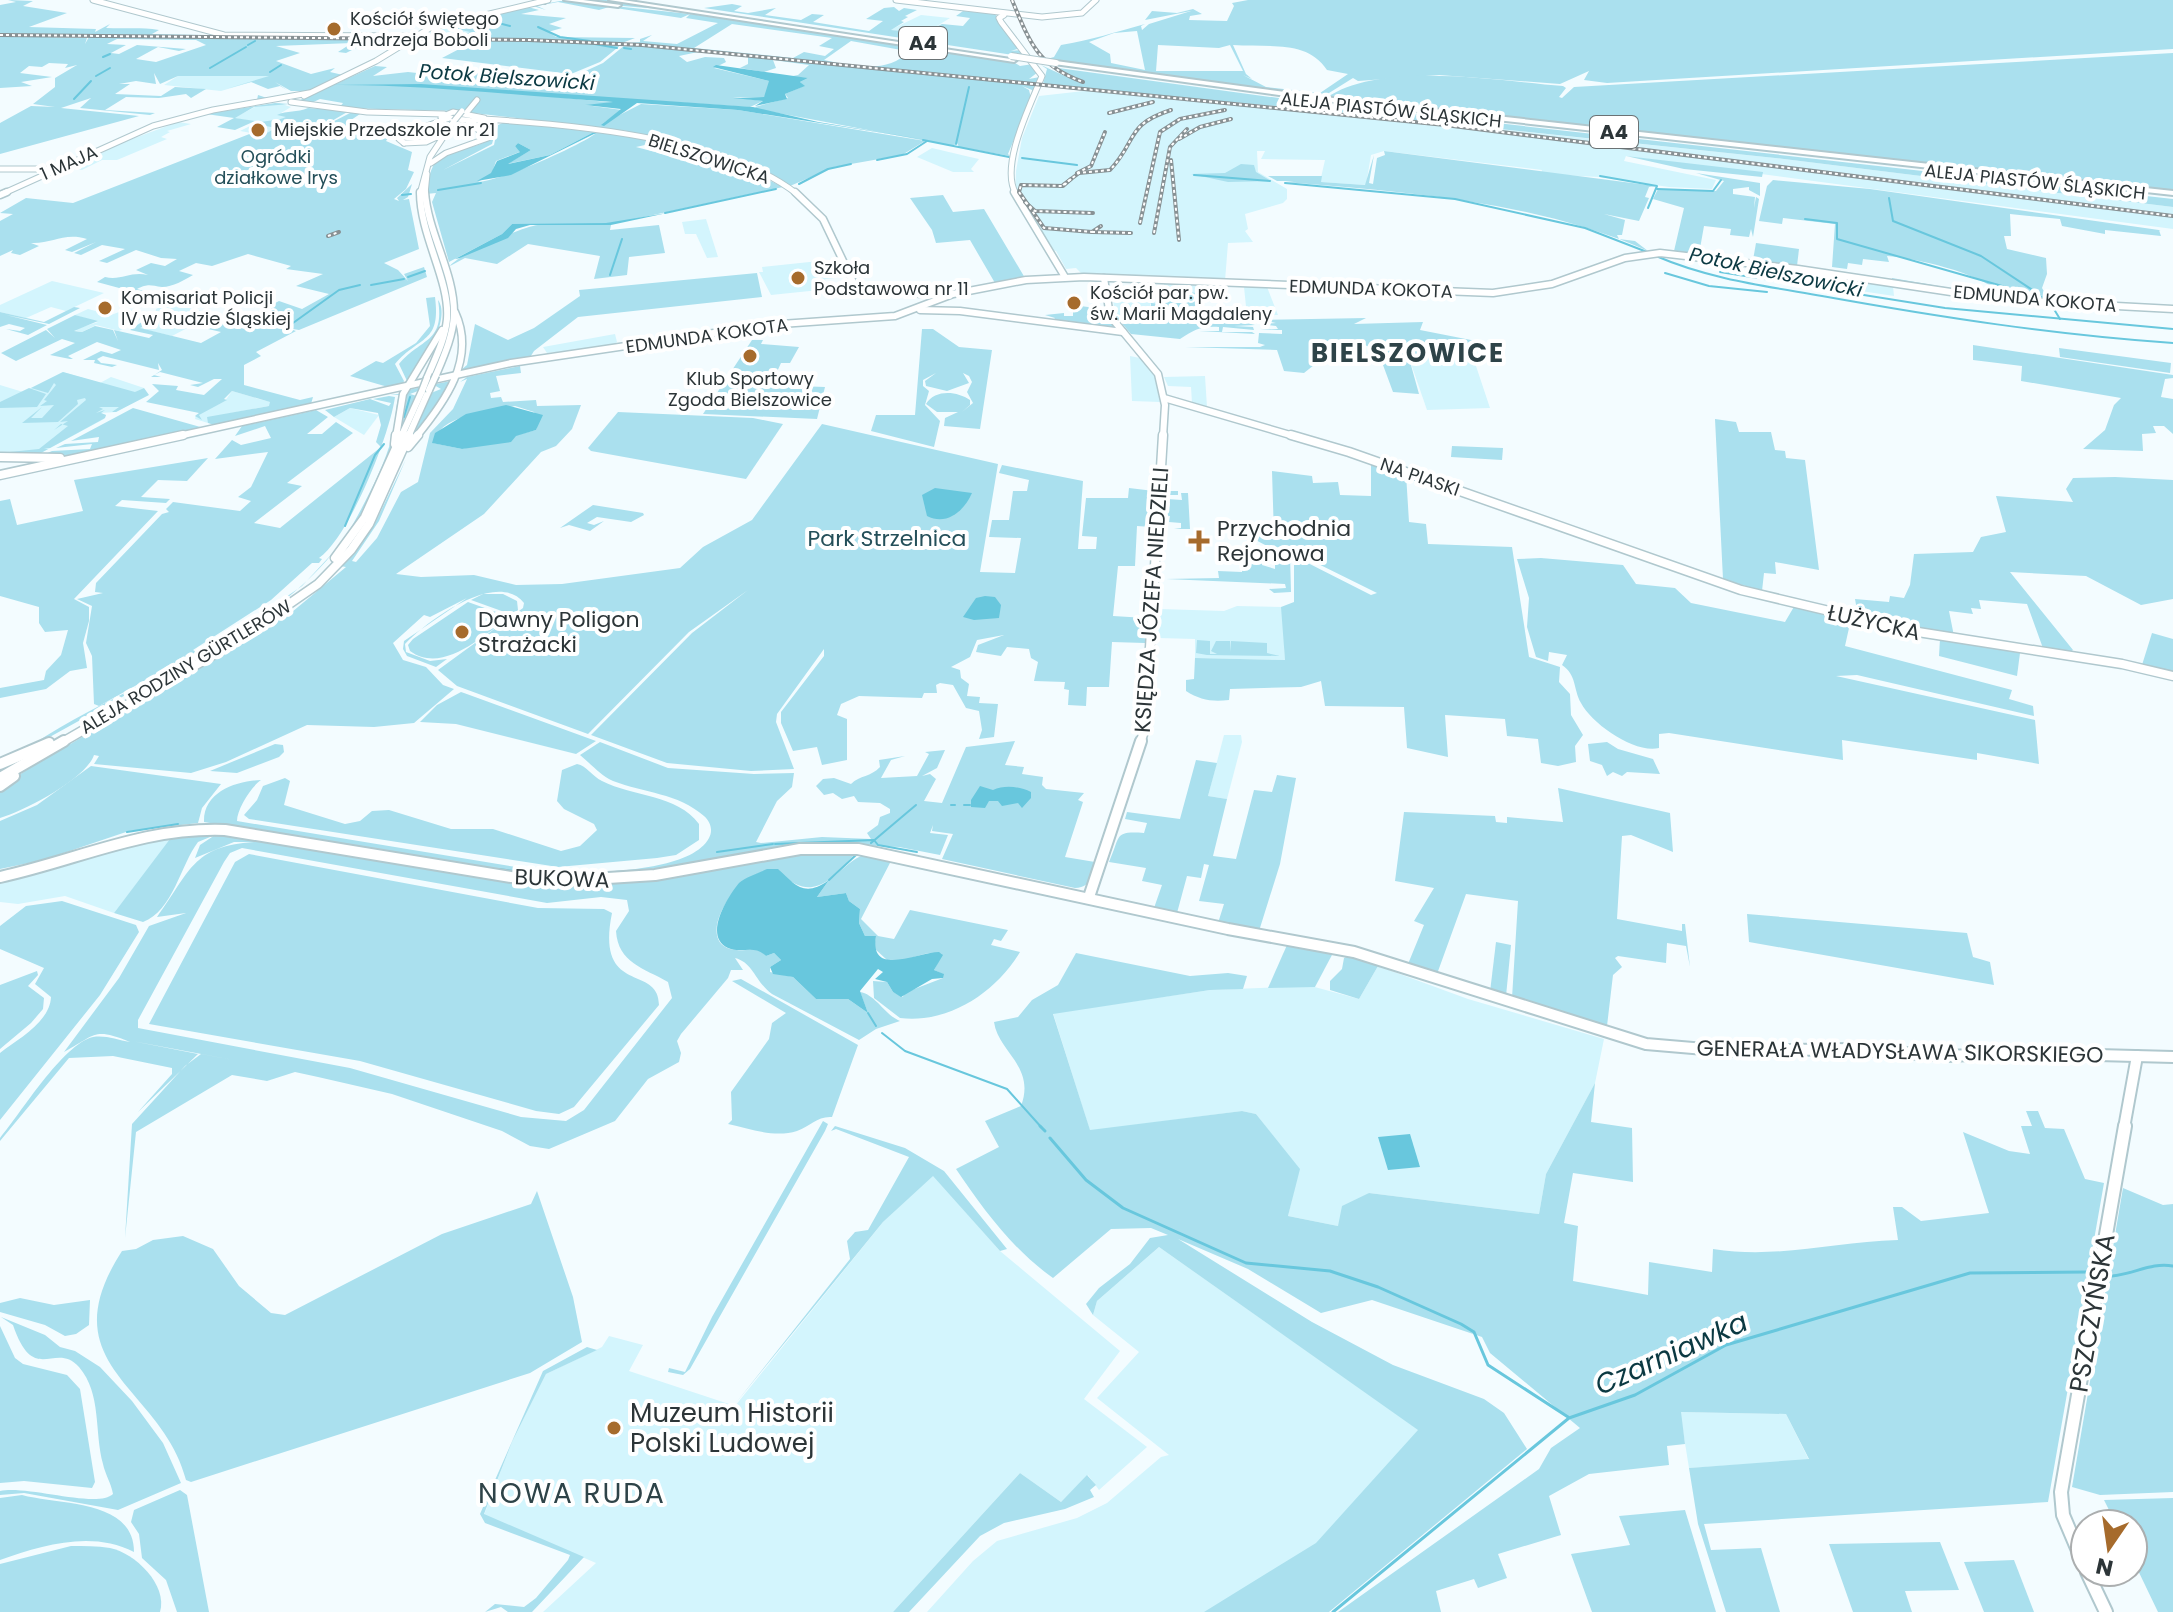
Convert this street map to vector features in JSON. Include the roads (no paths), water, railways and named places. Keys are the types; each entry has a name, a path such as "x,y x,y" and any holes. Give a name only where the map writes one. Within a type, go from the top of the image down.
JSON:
{"highway":[{"path":"567,0 728,15"},
{"name":"ALEJA PIASTÓW ŚLĄSKICH","path":"612,0 728,15"},
{"name":"ALEJA PIASTÓW ŚLĄSKICH","path":"634,0 1325,103 2173,195"},
{"path":"661,0 728,15"}],"street":[{"path":"93,0 224,35 412,36"},
{"path":"483,118 471,122 427,114 304,105 296,99 381,58 412,36 464,18 546,0"},
{"path":"464,18 556,0"},
{"path":"896,0 1004,15 1046,17 1085,12 1096,0"},
{"path":"1004,15 1000,20 1042,75 1013,157 1013,195 1063,274"},
{"name":"1 MAJA","path":"0,195 139,132 190,116 296,99"},
{"name":"ALEJA RODZINY GÜRTLERÓW","path":"432,376 446,323 446,304 422,223 421,195 428,162 446,134 448,118 465,112 474,100"},
{"path":"471,122 488,137 428,162 423,150 399,139 448,118 483,118"},
{"name":"BIELSZOWICKA","path":"483,118 634,134 757,172 791,189 817,211 855,286 916,296 933,302"},
{"path":"404,143 426,142 446,134 449,142 454,144 475,144"},
{"path":"0,169 56,169"},
{"name":"ALEJA RODZINY GÜRTLERÓW","path":"0,771 267,622 318,584 362,535 450,337 454,309 421,195"},
{"name":"EDMUNDA KOKOTA","path":"1104,281 1117,278 1489,293 1552,284 1650,253 1798,269 1993,299 2173,309"},
{"path":"913,311 949,295 1063,274 1104,281"},
{"name":"KSIĘDZA JÓZEFA NIEDZIELI","path":"1089,897 1145,729 1164,398 1158,374 1109,314 1104,281"},
{"path":"916,296 923,306 933,302 1123,332"},
{"name":"EDMUNDA KOKOTA","path":"0,475 522,363 762,326 858,320 913,311 923,306"},
{"path":"396,457 446,403 458,376 463,335 454,309"},
{"path":"396,457 400,406 446,323"},
{"name":"NA PIASKI","path":"1164,398 1349,452 1673,567"},
{"path":"0,457 67,461"},
{"name":"ŁUŻYCKA","path":"1673,567 1723,585 1868,622 1967,642 2079,658 2173,676"},
{"path":"0,764 54,743"},
{"path":"0,786 54,743"},
{"name":"ALEJA RODZINY GÜRTLERÓW","path":"0,778 54,743"},
{"name":"BUKOWA","path":"0,875 37,867 133,835 211,829 511,877 561,881 655,875 800,849 858,849 1089,897"},
{"name":"GENERAŁA WŁADYSŁAWA SIKORSKIEGO","path":"1089,897 1259,935 1362,954 1450,985 1646,1044 1728,1051 1827,1048 1947,1056 2021,1053 2173,1057"},
{"name":"PSZCZYŃSKA","path":"2069,1529 2063,1515 2061,1492 2137,1056"},
{"name":"PSZCZYŃSKA","path":"2095,1588 2106,1612"}],"waterway":[{"path":"483,19 510,26"},
{"path":"538,27 560,37 590,41"},
{"path":"248,45 255,41"},
{"path":"589,43 617,48"},
{"path":"210,68 246,47"},
{"path":"624,48 631,49"},
{"path":"103,57 110,54"},
{"path":"270,72 281,65"},
{"path":"96,76 110,68"},
{"path":"74,99 91,81"},
{"path":"956,144 969,87"},
{"name":"Potok Bielszowicki","path":"923,140 1009,157"},
{"path":"877,160 907,154 927,141"},
{"name":"Potok Bielszowicki","path":"1022,158 1077,165"},
{"path":"799,184 828,169 851,164"},
{"name":"Potok Bielszowicki","path":"1194,175 1270,181"},
{"path":"1600,176 1657,186 1648,208"},
{"path":"1657,189 1713,191 1721,180"},
{"path":"438,190 481,183"},
{"name":"Potok Bielszowicki","path":"1285,183 1455,199 1585,228 1647,252"},
{"path":"665,213 776,189"},
{"path":"402,195 411,194"},
{"path":"1889,198 1893,221 1981,256 2040,295"},
{"path":"1805,219 1837,223 1837,239 2044,298"},
{"path":"610,275 622,239"},
{"name":"Potok Bielszowicki","path":"1656,256 1696,271 1738,281 1866,304 2041,330 2173,343"},
{"path":"408,277 425,271"},
{"path":"1720,272 1945,308 2060,319"},
{"path":"1665,273 1709,286 1767,292"},
{"path":"371,285 404,279"},
{"path":"293,323 339,290 360,285"},
{"path":"2052,306 2060,319"},
{"path":"2060,319 2173,329"},
{"path":"404,417 410,397"},
{"path":"345,526 375,455 384,444"},
{"path":"874,840 916,805"},
{"path":"964,805 970,805"},
{"path":"127,832 178,824"},
{"path":"775,844 874,840"},
{"path":"871,843 874,840"},
{"path":"874,840 878,845 917,852"},
{"path":"717,852 773,844"},
{"path":"829,880 856,855"},
{"path":"649,871 688,864"},
{"path":"499,869 535,874"},
{"path":"868,1013 876,1026"},
{"path":"882,1033 905,1051 1007,1089 1042,1128"},
{"path":"1042,1128 1045,1131"},
{"path":"1050,1138 1086,1180 1123,1208 1246,1263 1330,1271 1378,1287 1461,1324 1474,1332 1488,1365 1568,1417"},
{"name":"Czarniawka","path":"2112,1276 2157,1266 2173,1266"},
{"name":"Czarniawka","path":"1333,1612 1569,1418 1635,1395 1726,1345 1970,1273 2087,1272"}],"railway":[{"path":"1012,0 1037,51 1055,68 1083,82"},
{"path":"0,35 529,40 642,45 1445,125 2173,216"},
{"path":"1109,113 1153,102"},
{"path":"1071,179 1079,173 1110,170 1146,121 1171,110"},
{"path":"1140,223 1160,132 1180,119 1225,110"},
{"path":"1179,139 1200,127 1231,119"},
{"path":"1154,233 1170,147 1187,129"},
{"path":"1077,173 1091,166 1105,132"},
{"path":"1171,160 1179,240"},
{"path":"1028,204 1019,192 1021,185 1063,186 1071,179"},
{"path":"1063,185 1071,179"},
{"path":"1028,204 1035,211 1093,213"},
{"path":"1028,204 1044,228 1092,232"},
{"path":"1092,232 1101,226"},
{"path":"328,236 339,232"},
{"path":"1092,232 1131,233"}],"place":[{"name":"Kościół świętego Andrzeja Boboli","path":"334,29"},
{"name":"Miejskie Przedszkole nr 21","path":"258,130"},
{"name":"Szkoła Podstawowa nr 11","path":"798,278"},
{"name":"Kościół par. pw. św. Marii Magdaleny","path":"1074,303"},
{"name":"Komisariat Policji IV w Rudzie Śląskiej","path":"105,308"},
{"name":"Klub Sportowy Zgoda Bielszowice","path":"750,356"},
{"name":"Przychodnia Rejonowa","path":"1199,541"},
{"name":"Dawny Poligon Strażacki","path":"462,632"},
{"name":"Muzeum Historii Polski Ludowej","path":"614,1428"}],"district":[{"name":"BIELSZOWICE","path":"1408,353"},
{"name":"NOWA RUDA","path":"572,1493"}],"park label":[{"name":"Ogródki działkowe Irys","path":"276,167"},
{"name":"Park Strzelnica","path":"887,538"}]}
